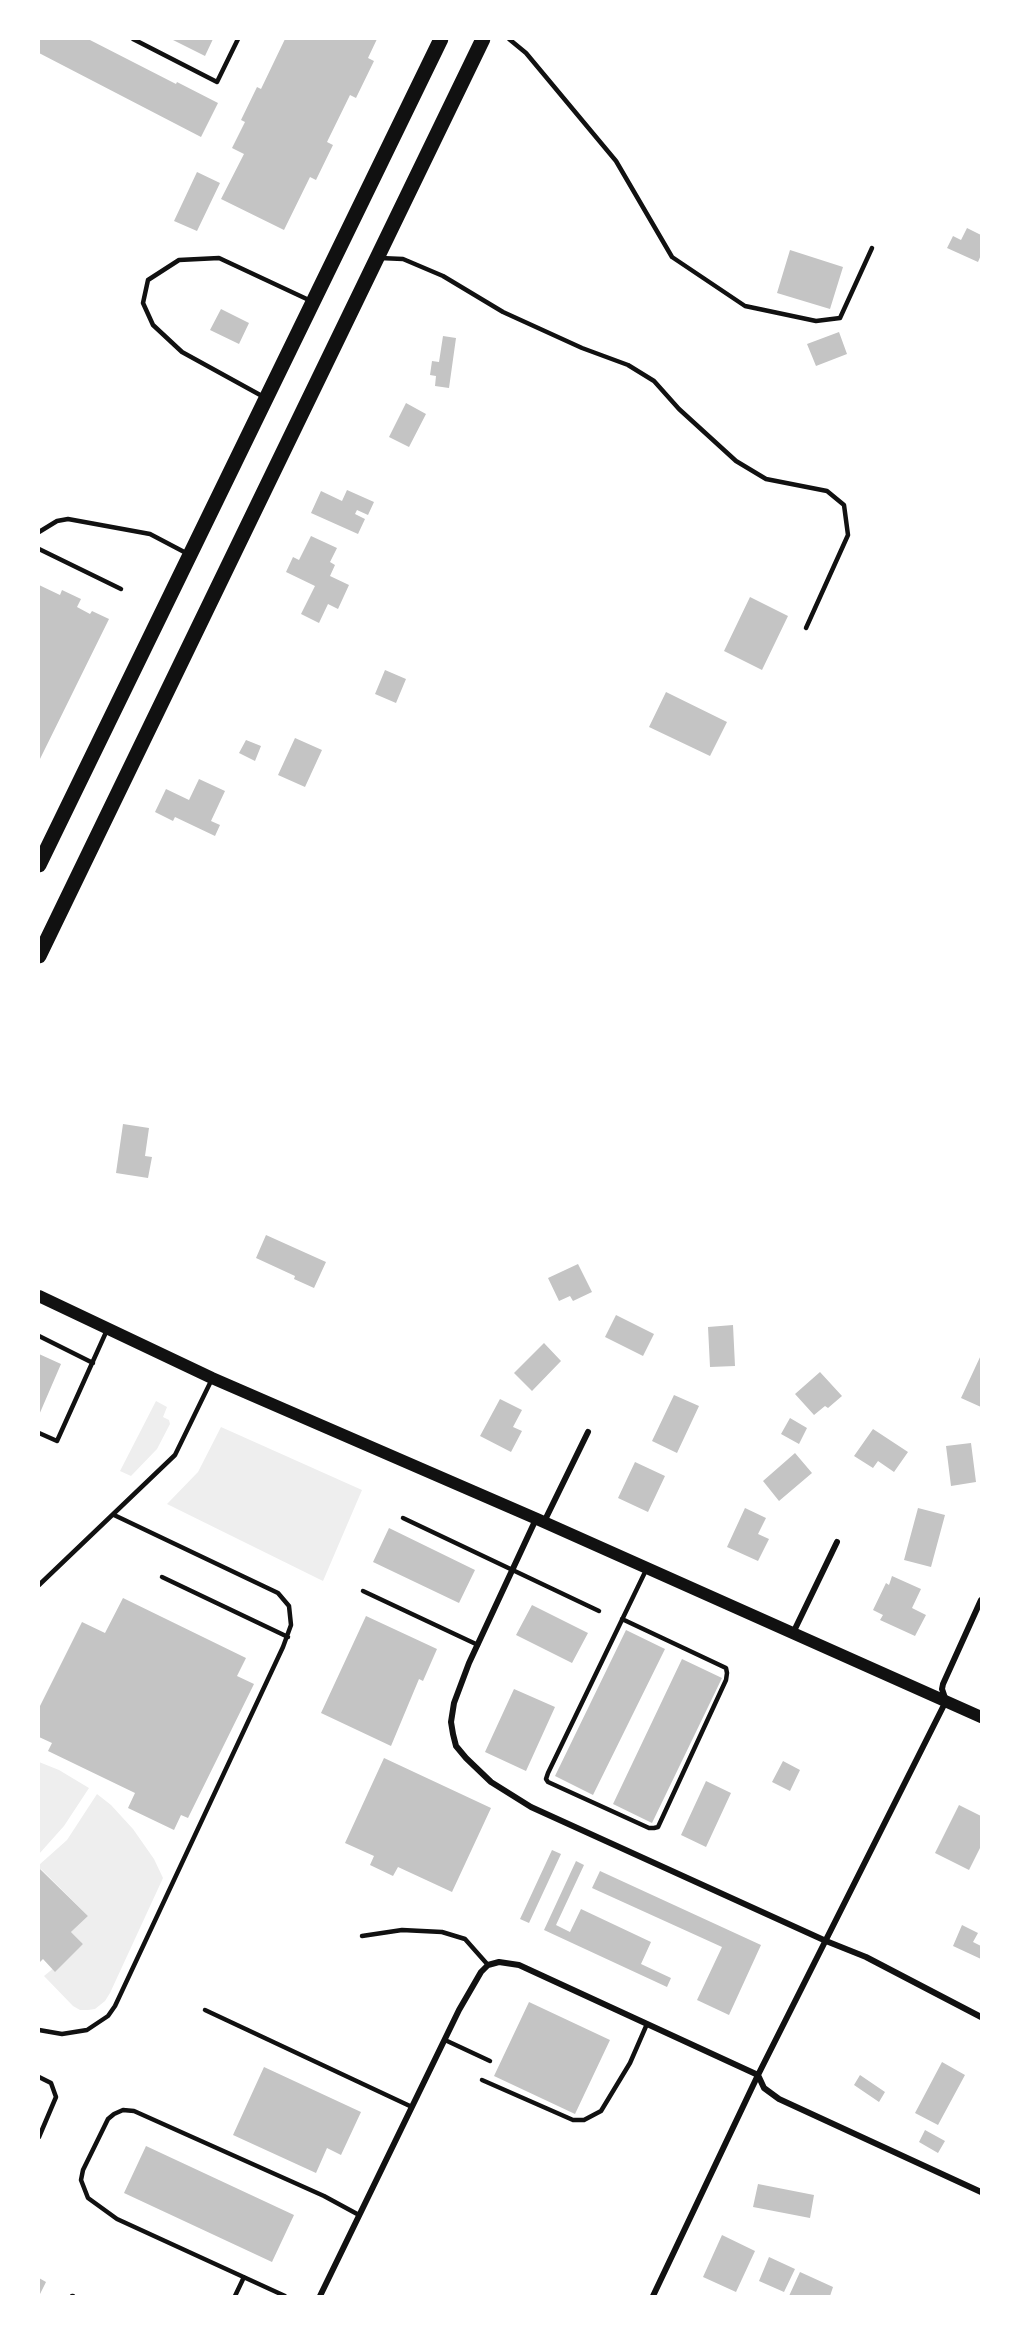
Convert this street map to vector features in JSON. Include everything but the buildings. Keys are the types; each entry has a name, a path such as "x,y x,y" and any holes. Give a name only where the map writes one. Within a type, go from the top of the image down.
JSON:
{"main road":[{"path":"39,865 441,39"},
{"path":"39,956 483,39"},
{"path":"39,1296 212,1378 981,1717"}],"street":[{"path":"588,1432 513,1570 453,1703 451,1722 456,1746 491,1782 531,1807 866,1957 981,2017"},
{"path":"793,1634 837,1542"},
{"path":"653,2296 758,2075 924,1740 946,1701 942,1689 943,1684 981,1600"},
{"path":"320,2296 445,2040 481,1972 488,1965 499,1962 519,1965 758,2075 764,2088 779,2099 981,2192"}],"lane":[{"path":"133,39 217,82 238,39"},
{"path":"509,39 526,53 616,161 672,257 745,306 816,321 840,318 873,248"},
{"path":"267,399 182,352 153,325 143,303 148,280 179,260 219,258 314,302"},
{"path":"377,258 403,259 443,276 503,312 582,348 628,365 654,381 678,409 736,461 766,479 827,491 844,505 848,535 806,628"},
{"path":"39,532 57,521 69,519 150,534 190,555"},
{"path":"39,549 121,589"},
{"path":"39,1433 57,1441 107,1328"},
{"path":"39,1336 93,1363"},
{"path":"39,1586 175,1455 212,1378"},
{"path":"39,2030 62,2034 87,2030 108,2016 115,2006 288,1637 290,1606 278,1593 114,1515"},
{"path":"403,1518 599,1611"},
{"path":"622,1619 726,1668 727,1673 726,1680 658,1827 654,1828 649,1828 548,1782 546,1779 622,1619 647,1568"},
{"path":"162,1577 288,1637"},
{"path":"363,1591 478,1645"},
{"path":"362,1936 402,1930 442,1932 465,1939 488,1965"},
{"path":"205,2010 412,2107"},
{"path":"482,2080 573,2120 584,2120 601,2111 606,2104 630,2063 647,2024"},
{"path":"445,2040 490,2061"},
{"path":"39,2077 51,2083 56,2097 39,2137"},
{"path":"285,2296 117,2218 88,2198 81,2180 83,2170 103,2129 114,2114 123,2110 134,2111 324,2196 359,2215"},
{"path":"235,2296 244,2277"}],"shaded area":[{"path":"156,1401 167,1407 163,1417 169,1420 170,1424 157,1449 131,1476 120,1471"},
{"path":"221,1427 362,1490 323,1581 167,1504 198,1472"},
{"path":"39,1762 59,1770 89,1788 64,1826 39,1854"},
{"path":"97,1794 111,1805 133,1829 154,1859 163,1878 105,2001 95,2009 80,2010 73,2006 44,1976 83,1944 71,1932 88,1916 41,1869 39,1870 39,1865 67,1840"}]}
